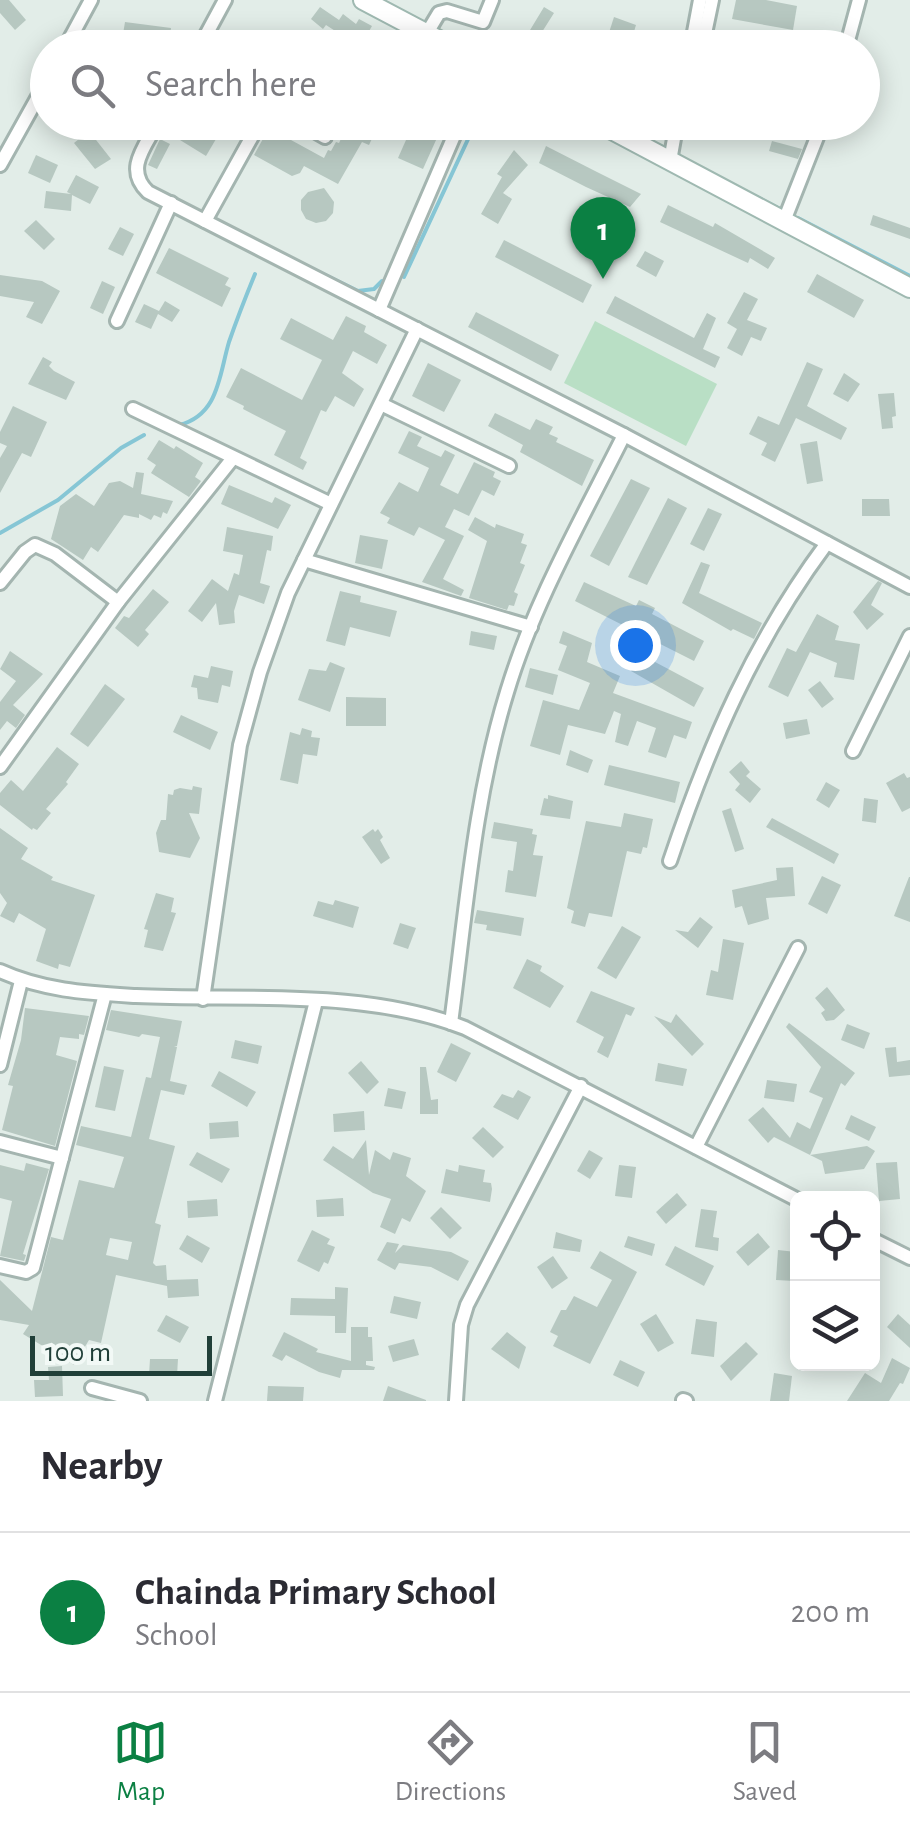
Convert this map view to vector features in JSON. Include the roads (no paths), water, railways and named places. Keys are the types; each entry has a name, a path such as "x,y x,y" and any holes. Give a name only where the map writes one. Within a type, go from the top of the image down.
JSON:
{"main road":[{"path":"363,0 419,30"},
{"path":"631,140 910,288"}],"street":[{"path":"74,30 90,0"},
{"path":"209,30 226,0"},
{"path":"429,30 439,12 483,22 492,0"},
{"path":"694,30 700,0"},
{"path":"706,30 712,0"},
{"path":"851,30 859,0"},
{"path":"0,165 30,111"},
{"path":"149,140 138,161 137,181 148,192 624,435 910,587"},
{"path":"206,221 250,140"},
{"path":"379,310 452,140"},
{"path":"670,161 675,140"},
{"path":"784,221 817,140"},
{"path":"117,320 171,203"},
{"path":"203,999 240,746 260,672 288,593 417,329"},
{"path":"381,404 509,466"},
{"path":"133,408 332,504"},
{"path":"451,1023 484,780 508,690 530,626 624,435"},
{"path":"0,767 118,602 233,458"},
{"path":"670,861 729,704 797,583 827,543"},
{"path":"0,583 35,545 54,554 118,602"},
{"path":"304,560 530,626"},
{"path":"853,751 910,636"},
{"path":"696,1147 798,948"},
{"path":"0,972 55,990 316,1001 393,1008 451,1023 790,1196"},
{"path":"0,1065 20,981"},
{"path":"0,1266 26,1272 33,1268 105,994"},
{"path":"216,1401 316,1001"},
{"path":"456,1401 461,1325 467,1305 581,1086"},
{"path":"0,1142 62,1158"},
{"path":"880,1242 910,1258"},
{"path":"92,1388 140,1401"}],"waterway":[{"path":"404,277 468,140"},
{"path":"755,196 782,210"},
{"path":"798,218 910,276"},
{"path":"280,253 358,291 374,289 382,281"},
{"path":"179,425 192,420 210,403 255,274"},
{"path":"0,533 58,500 121,448 144,435"}],"place":[{"name":"Chainda Primary School","path":"603,279"}]}
